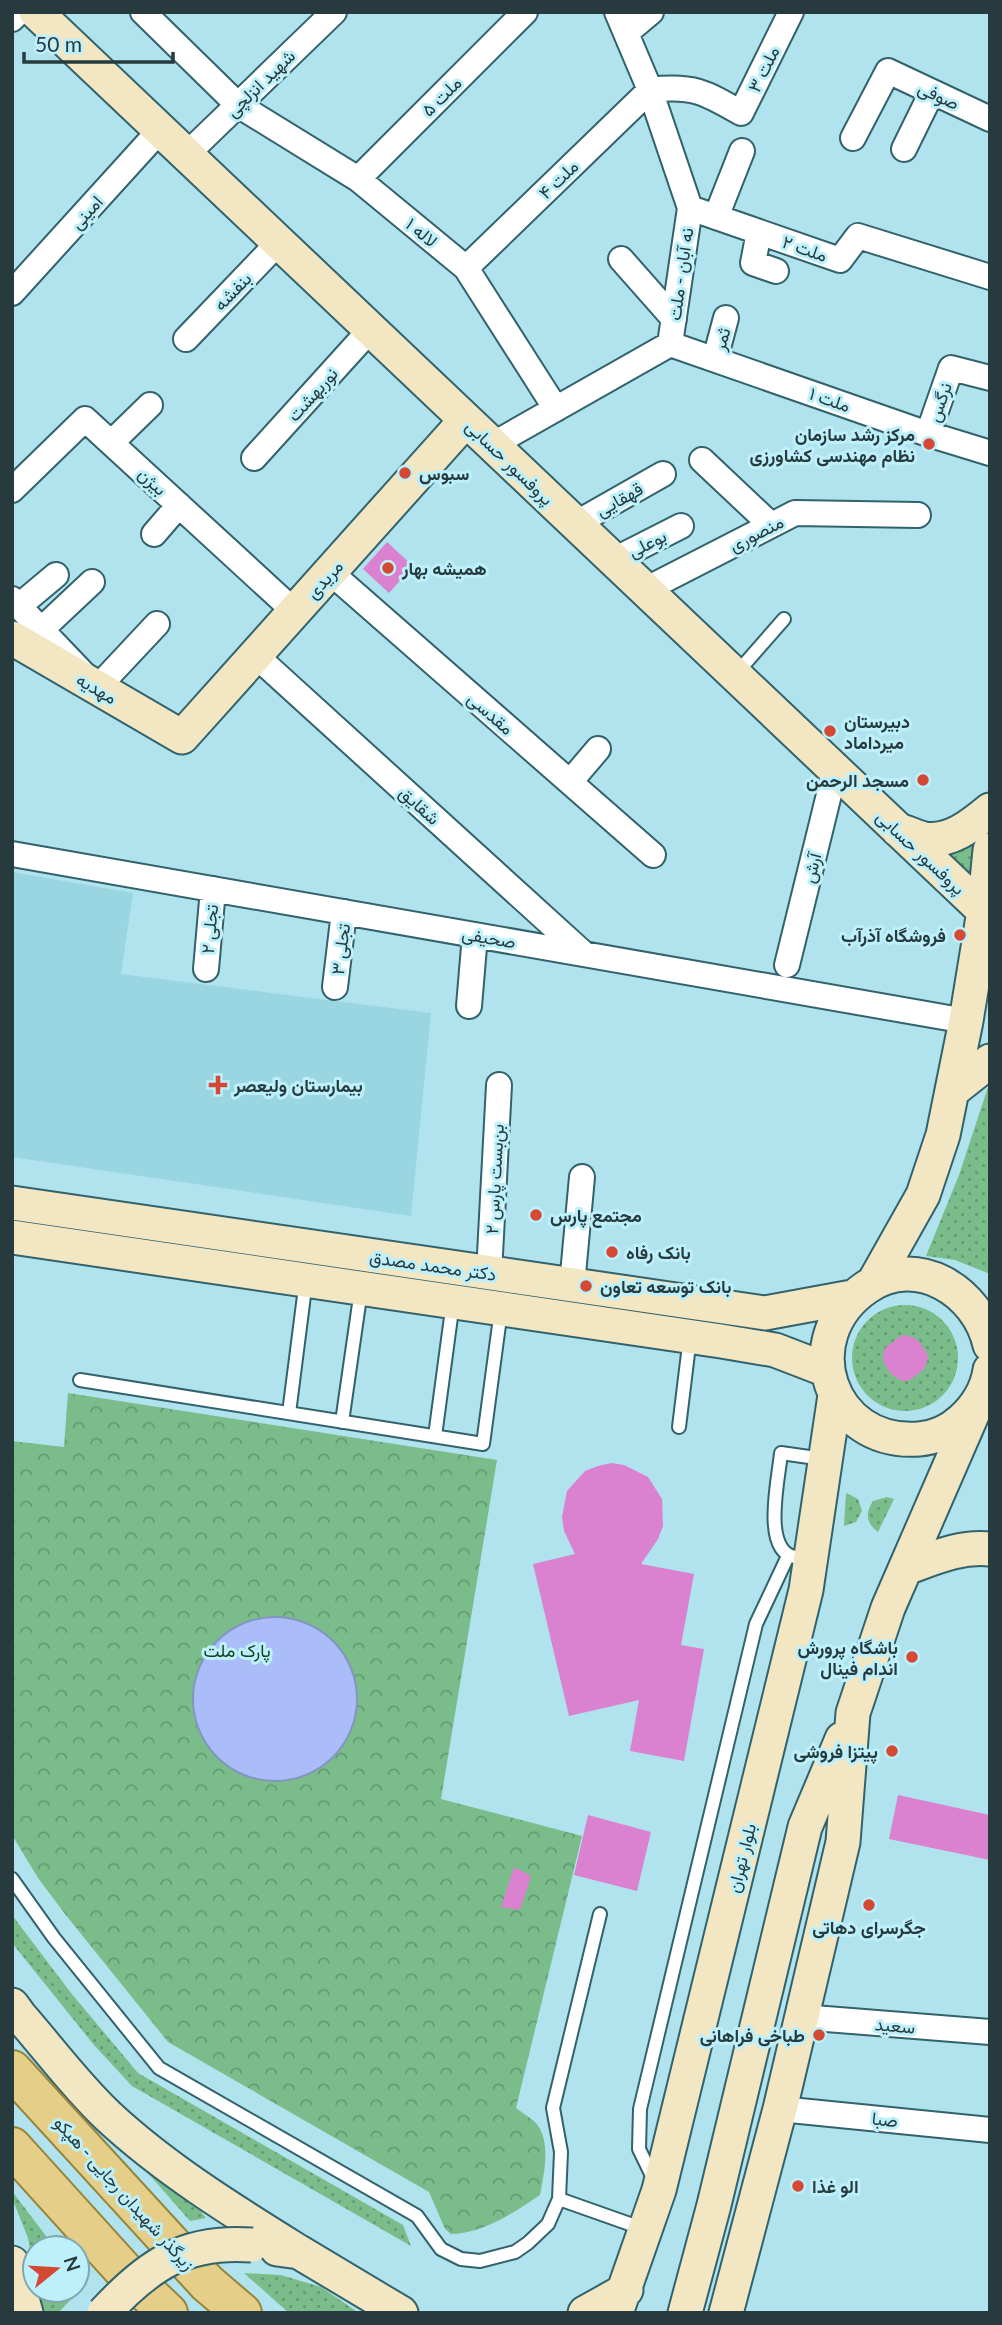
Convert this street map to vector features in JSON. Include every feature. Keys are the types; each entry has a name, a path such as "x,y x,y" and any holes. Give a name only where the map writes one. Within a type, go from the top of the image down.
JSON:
{"main road":[{"name":"پروفسور حسابی","path":"36,12 835,771 987,910"},
{"name":"مریدی","path":"182,737 466,420"},
{"name":"مهدیه","path":"21,618 97,688 182,737"},
{"path":"898,830 926,839 949,836 968,828 990,810"},
{"name":"بلوار تهران","path":"621,2301 659,2190 803,1603 800,1558 827,1459 831,1382 827,1343 836,1318 863,1289 923,1195 943,1135 987,910 990,850"},
{"path":"952,1091 990,1061"},
{"name":"دکتر محمد مصدق","path":"12,1203 765,1313 863,1289 900,1275 927,1276 951,1286 972,1304 986,1328 990,1345"},
{"name":"دکتر محمد مصدق","path":"12,1237 775,1350 831,1382"},
{"path":"761,1348 765,1313"},
{"path":"831,1382 851,1417 874,1433 901,1440 929,1438 955,1427 986,1385"},
{"path":"685,2313 714,2205 805,1827 853,1713 888,1608 986,1385"},
{"path":"906,1568 948,1552 967,1548 990,1549"},
{"path":"726,2313 780,2109 843,1842 853,1713"},
{"path":"12,2005 105,2113 131,2136 222,2203 401,2313"},
{"name":"زیرگذر شهیدان رجایی - هپکو","path":"12,2070 207,2283 242,2313"},
{"path":"12,2147 127,2274 168,2313"},
{"path":"104,2313 142,2275 160,2263 187,2252 232,2244 299,2252"},
{"path":"12,2263 26,2313"},
{"path":"585,2313 621,2301"}],"street":[{"path":"12,19 19,12"},
{"name":"لاله ۱","path":"143,12 238,104 358,179 466,268 556,409"},
{"name":"ملت ۵","path":"358,179 526,12"},
{"path":"622,23 651,12"},
{"name":"ملت ۳","path":"650,90 687,88 708,94 741,113 791,12"},
{"name":"شهید انزلچی","path":"186,155 333,13"},
{"name":"نه آبان - ملت","path":"492,445 670,344 690,208 650,90 622,23"},
{"name":"صوفی","path":"853,138 888,71 990,119"},
{"name":"ملت ۴","path":"466,268 650,90"},
{"path":"904,149 932,92"},
{"name":"امینی","path":"12,293 160,130"},
{"path":"716,217 742,152"},
{"name":"ملت ۲","path":"690,208 840,260 858,236 990,277"},
{"path":"759,232 752,263 776,271"},
{"name":"بنفشه","path":"186,339 278,243"},
{"path":"621,259 674,319"},
{"name":"ثمر","path":"715,359 726,318"},
{"name":"نوربهشت","path":"254,458 370,330"},
{"name":"ملت ۱","path":"670,344 990,453"},
{"name":"نرگس","path":"928,434 951,368 990,378"},
{"path":"111,443 150,405"},
{"name":"بیژن","path":"12,490 85,419 294,611"},
{"path":"702,460 771,525"},
{"name":"قهقایی","path":"575,524 663,474"},
{"path":"154,534 179,505"},
{"name":"منصوری","path":"645,590 795,513 918,515"},
{"name":"بوعلی","path":"614,560 681,526"},
{"name":"مقدسی","path":"330,572 653,855"},
{"path":"21,618 56,575"},
{"path":"21,618 92,582"},
{"path":"97,688 157,624"},
{"name":"شقایق","path":"255,655 584,954"},
{"path":"570,782 598,749"},
{"name":"آرش","path":"788,965 835,771"},
{"name":"صحیفی","path":"12,853 966,1021"},
{"name":"تجلی ۲","path":"206,969 213,889"},
{"name":"تجلی ۳","path":"335,987 344,912"},
{"path":"469,1006 475,935"},
{"name":"بن‌بست پارس ۲","path":"489,1273 499,1084"},
{"path":"572,1285 582,1177"},
{"name":"سعید","path":"801,2017 990,2032"},
{"name":"صبا","path":"780,2109 990,2130"}],"lane":[{"path":"735,675 784,619"},
{"path":"289,1413 306,1280"},
{"path":"342,1422 361,1288"},
{"path":"435,1436 453,1302"},
{"path":"80,1380 483,1444 501,1308"},
{"path":"680,1427 690,1336"},
{"path":"800,1558 778,1544 774,1525 781,1453 827,1459"},
{"path":"12,1879 54,1938 159,2068 417,2217 441,2249 461,2259 480,2261 515,2252 528,2244 548,2224 559,2199 561,2152 553,2108 600,1914"},
{"path":"559,2199 647,2230"}],"shaded area":[{"name":"بیمارستان ولیعصر","path":"12,872 133,893 121,974 431,1013 411,1216 12,1157"},
{"path":"275,1617 306,1623 333,1641 351,1668 357,1699 351,1730 333,1757 306,1775 275,1781 244,1775 217,1757 199,1730 193,1699 199,1668 217,1641 244,1623"}],"green space":[{"path":"975,838 970,872 940,847"},
{"path":"990,1081 990,1274 955,1260 926,1256 959,1175"},
{"path":"905,1305 925,1309 943,1320 954,1338 958,1358 954,1378 943,1396 925,1407 905,1411 885,1407 867,1396 856,1378 852,1358 856,1338 867,1320 885,1309"},
{"name":"پارک ملت","path":"68,1393 497,1460 441,1799 582,1836 516,2108 535,2122 544,2138 545,2157 540,2195 498,2221 475,2230 451,2234 445,2229 429,2192 168,2042 65,1914 38,1878 12,1835 12,1441 64,1447"},
{"path":"846,1493 858,1499 862,1511 856,1522 844,1526"},
{"path":"887,1497 894,1499 878,1532 869,1521 869,1510 873,1501"},
{"path":"12,1915 71,1993 138,2073 403,2225 411,2246 132,2086 94,2045 12,1943"},
{"path":"118,2139 186,2193 206,2218 190,2221"},
{"path":"12,2191 44,2234 26,2234 12,2198"},
{"path":"244,2273 281,2275 321,2287 359,2313 289,2313"},
{"path":"38,2304 67,2304 58,2313 40,2313"}],"building":[{"name":"همیشه بهار","path":"387,542 413,566 389,593 363,569"},
{"path":"906,1335 917,1339 928,1359 924,1369 910,1380 902,1381 892,1375 884,1363 883,1354 886,1347"},
{"path":"611,1463 624,1465 648,1477 662,1499 663,1526 658,1539 641,1564 694,1574 681,1645 704,1649 684,1761 630,1751 639,1700 569,1716 533,1564 575,1554 564,1531 562,1517 567,1491 585,1471"},
{"path":"898,1795 990,1815 990,1860 889,1839"},
{"path":"588,1815 651,1832 637,1891 574,1875"},
{"path":"514,1867 531,1876 520,1910 501,1907"}],"place":[{"name":"مرکز رشد سازمان نظام مهندسی کشاورزی","path":"929,444"},
{"name":"سبوس","path":"405,473"},
{"name":"همیشه بهار","path":"388,568"},
{"name":"دبیرستان میرداماد","path":"830,731"},
{"name":"مسجد الرحمن","path":"923,780"},
{"name":"فروشگاه آذرآب","path":"960,935"},
{"name":"بیمارستان ولیعصر","path":"218,1085"},
{"name":"مجتمع پارس","path":"536,1215"},
{"name":"بانک رفاه","path":"612,1252"},
{"name":"بانک توسعه تعاون","path":"586,1286"},
{"name":"باشگاه پرورش اندام فینال","path":"912,1657"},
{"name":"پیتزا فروشی","path":"892,1751"},
{"name":"جگرسرای دهاتی","path":"869,1905"},
{"name":"طباخی فراهانی","path":"819,2035"},
{"name":"الو غذا","path":"798,2186"}]}
